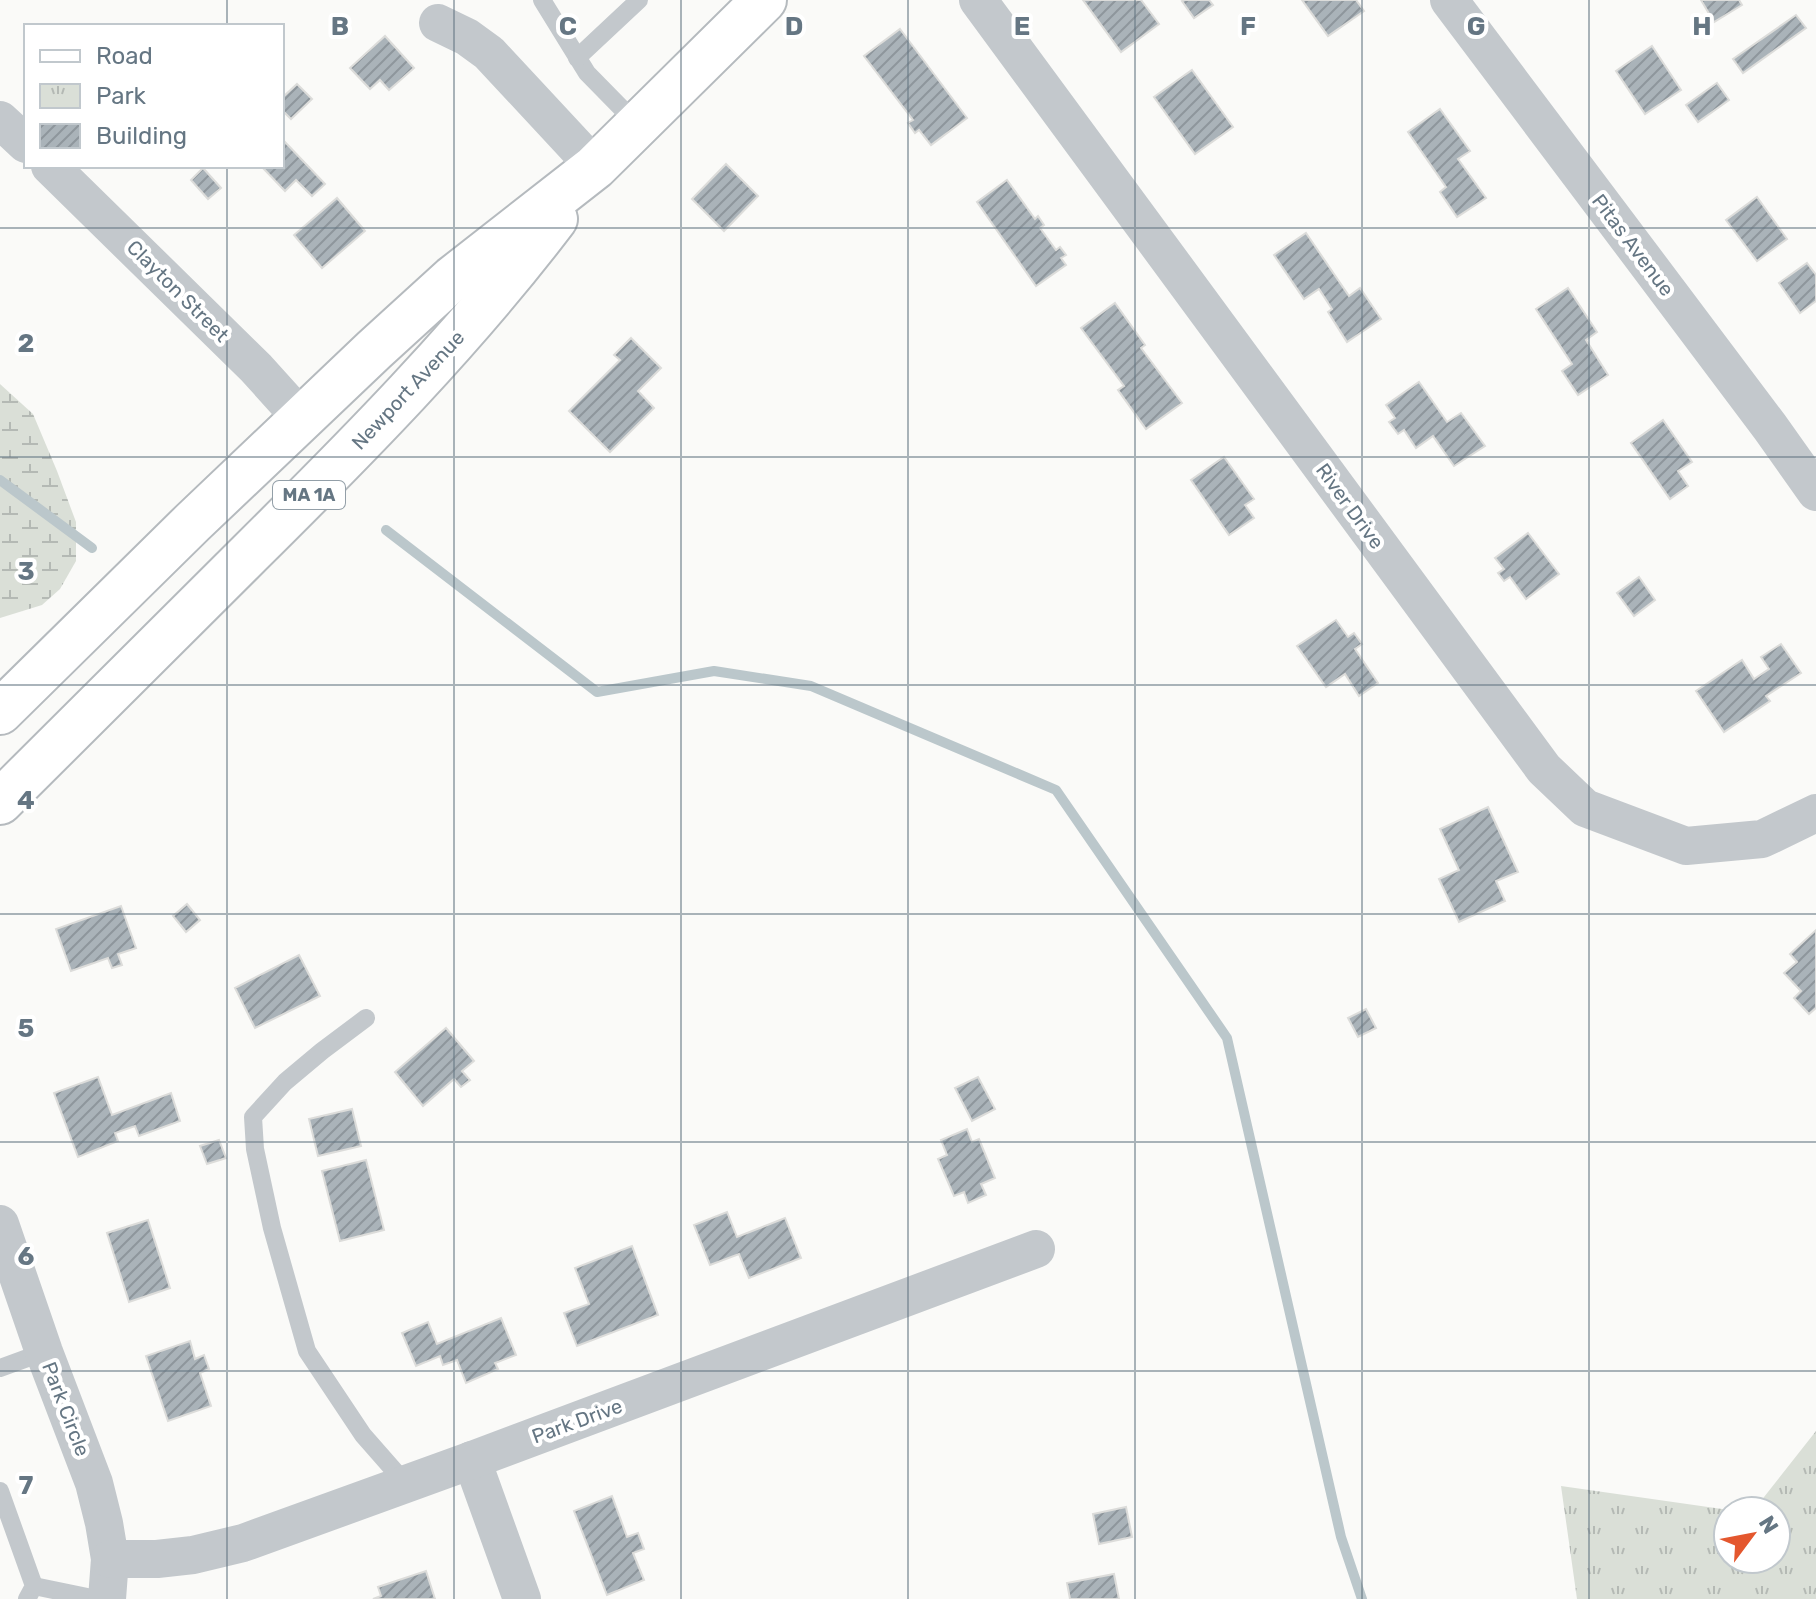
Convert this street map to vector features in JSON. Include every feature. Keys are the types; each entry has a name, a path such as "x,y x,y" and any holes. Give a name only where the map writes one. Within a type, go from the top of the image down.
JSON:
{"main road":[{"name":"Newport Avenue","path":"0,712 374,350 453,278 595,167 764,0"},
{"name":"Newport Avenue","path":"0,802 395,406 475,318 595,167"}],"street":[{"name":"River Drive","path":"978,0 1544,769 1585,808 1686,846 1762,839 1816,813"},
{"name":"Pitas Avenue","path":"1449,0 1816,492"},
{"path":"438,23 467,37 489,53 595,167"},
{"path":"0,120 24,142"},
{"name":"Clayton Street","path":"52,168 256,368 302,419"},
{"name":"Park Circle","path":"0,1224 94,1483 110,1559 107,1599"},
{"name":"Park Drive","path":"110,1559 193,1555 243,1543 1036,1249"},
{"path":"472,1460 522,1599"}],"lane":[{"path":"542,0 587,73 638,125"},
{"path":"577,58 629,3"},
{"path":"366,1018 285,1082 253,1117 255,1149 272,1228 307,1351 363,1435 406,1484"},
{"path":"0,1368 44,1352"},
{"path":"0,1491 31,1593 97,1599"}],"green space":[{"path":"0,384 33,414 76,522 76,561 60,589 42,605 0,618"},
{"path":"1816,1431 1816,1599 1577,1599 1561,1486 1712,1508 1712,1575 1792,1575 1792,1495 1766,1495"}],"building":[{"path":"1083,0 1141,0 1159,24 1121,52"},
{"path":"1184,0 1209,0 1213,5 1194,18"},
{"path":"1302,0 1356,0 1364,11 1328,36"},
{"path":"1701,0 1739,0 1742,5 1714,22"},
{"path":"1796,15 1806,28 1743,73 1733,59"},
{"path":"900,29 967,118 931,145 919,130 915,133 908,123 913,120 864,56"},
{"path":"385,36 414,68 389,90 380,80 370,89 350,68"},
{"path":"1652,46 1681,90 1645,114 1616,71"},
{"path":"1192,70 1233,127 1195,154 1154,97"},
{"path":"1717,83 1729,100 1698,122 1686,105"},
{"path":"297,84 312,99 291,119 284,112 284,96"},
{"path":"1440,109 1470,151 1458,159 1486,198 1457,217 1440,192 1446,187 1408,132"},
{"path":"284,141 325,184 312,196 296,180 285,191 263,168 284,168"},
{"path":"726,164 758,196 724,231 692,199"},
{"path":"203,168 221,188 208,199 191,180"},
{"path":"1007,180 1035,219 1038,216 1044,225 1040,228 1056,250 1060,247 1066,255 1061,258 1066,265 1036,286 977,202"},
{"path":"1757,197 1787,239 1757,261 1726,220"},
{"path":"337,198 365,231 322,268 294,235"},
{"path":"1306,233 1349,296 1360,288 1381,319 1347,342 1328,312 1332,309 1319,289 1304,299 1274,255"},
{"path":"1807,263 1816,275 1816,301 1800,313 1779,283"},
{"path":"1568,288 1597,332 1586,340 1608,375 1578,395 1562,371 1572,364 1536,309"},
{"path":"1115,303 1145,345 1141,348 1182,403 1146,429 1118,390 1124,386 1081,328"},
{"path":"631,338 661,368 638,391 654,408 610,452 569,411 620,360 614,355"},
{"path":"1419,382 1447,422 1461,413 1485,446 1454,466 1433,436 1416,448 1404,430 1398,434 1389,422 1395,418 1386,405"},
{"path":"1663,420 1692,462 1678,471 1688,486 1670,499 1631,443"},
{"path":"1224,457 1254,499 1245,505 1254,518 1229,535 1191,480"},
{"path":"1528,533 1559,574 1526,599 1510,577 1504,581 1498,573 1504,569 1495,558"},
{"path":"1639,577 1655,600 1634,616 1617,593"},
{"path":"1336,620 1348,637 1354,633 1362,644 1355,649 1378,683 1359,696 1345,674 1326,687 1297,646"},
{"path":"1781,644 1801,673 1766,696 1770,701 1724,732 1696,691 1742,660 1754,679 1769,669 1761,657"},
{"path":"1488,807 1518,872 1496,881 1505,901 1459,922 1439,879 1459,870 1440,829"},
{"path":"187,904 200,920 186,932 173,916"},
{"path":"121,906 136,948 118,954 122,965 112,968 108,958 71,971 56,929"},
{"path":"1816,930 1816,1008 1809,1014 1794,998 1801,991 1784,973 1797,962 1790,954"},
{"path":"299,955 320,996 255,1028 235,988"},
{"path":"1366,1009 1376,1028 1358,1037 1348,1018"},
{"path":"446,1028 474,1061 462,1071 470,1080 461,1087 454,1079 423,1106 395,1072"},
{"path":"98,1077 112,1115 171,1093 180,1121 139,1136 135,1126 115,1133 118,1141 78,1157 54,1093"},
{"path":"978,1077 995,1109 972,1121 955,1088"},
{"path":"352,1109 361,1146 318,1156 309,1119"},
{"path":"967,1129 972,1142 979,1139 995,1178 981,1184 986,1195 968,1203 964,1192 954,1196 938,1159 947,1155 941,1140"},
{"path":"219,1140 226,1158 207,1164 200,1146"},
{"path":"366,1160 384,1230 340,1241 322,1171"},
{"path":"727,1212 737,1237 785,1218 801,1258 749,1278 739,1254 710,1265 694,1225"},
{"path":"148,1220 170,1288 129,1302 107,1233"},
{"path":"632,1246 658,1315 577,1346 564,1313 589,1304 575,1268"},
{"path":"501,1318 516,1355 495,1363 498,1369 466,1383 457,1360 443,1365 440,1356 416,1366 402,1333 428,1322 437,1344"},
{"path":"190,1341 195,1359 204,1355 209,1369 200,1373 211,1406 168,1421 146,1356"},
{"path":"612,1496 627,1537 638,1533 644,1549 633,1553 644,1580 607,1595 574,1511"},
{"path":"1126,1507 1132,1537 1099,1544 1093,1514"},
{"path":"426,1571 435,1599 373,1599 381,1596 378,1587"},
{"path":"1114,1574 1119,1599 1070,1599 1067,1583"}],"waterway":[{"path":"0,480 92,548"},
{"path":"386,530 597,692 714,671 811,686 1056,790 1227,1038 1341,1537 1362,1599"}]}
